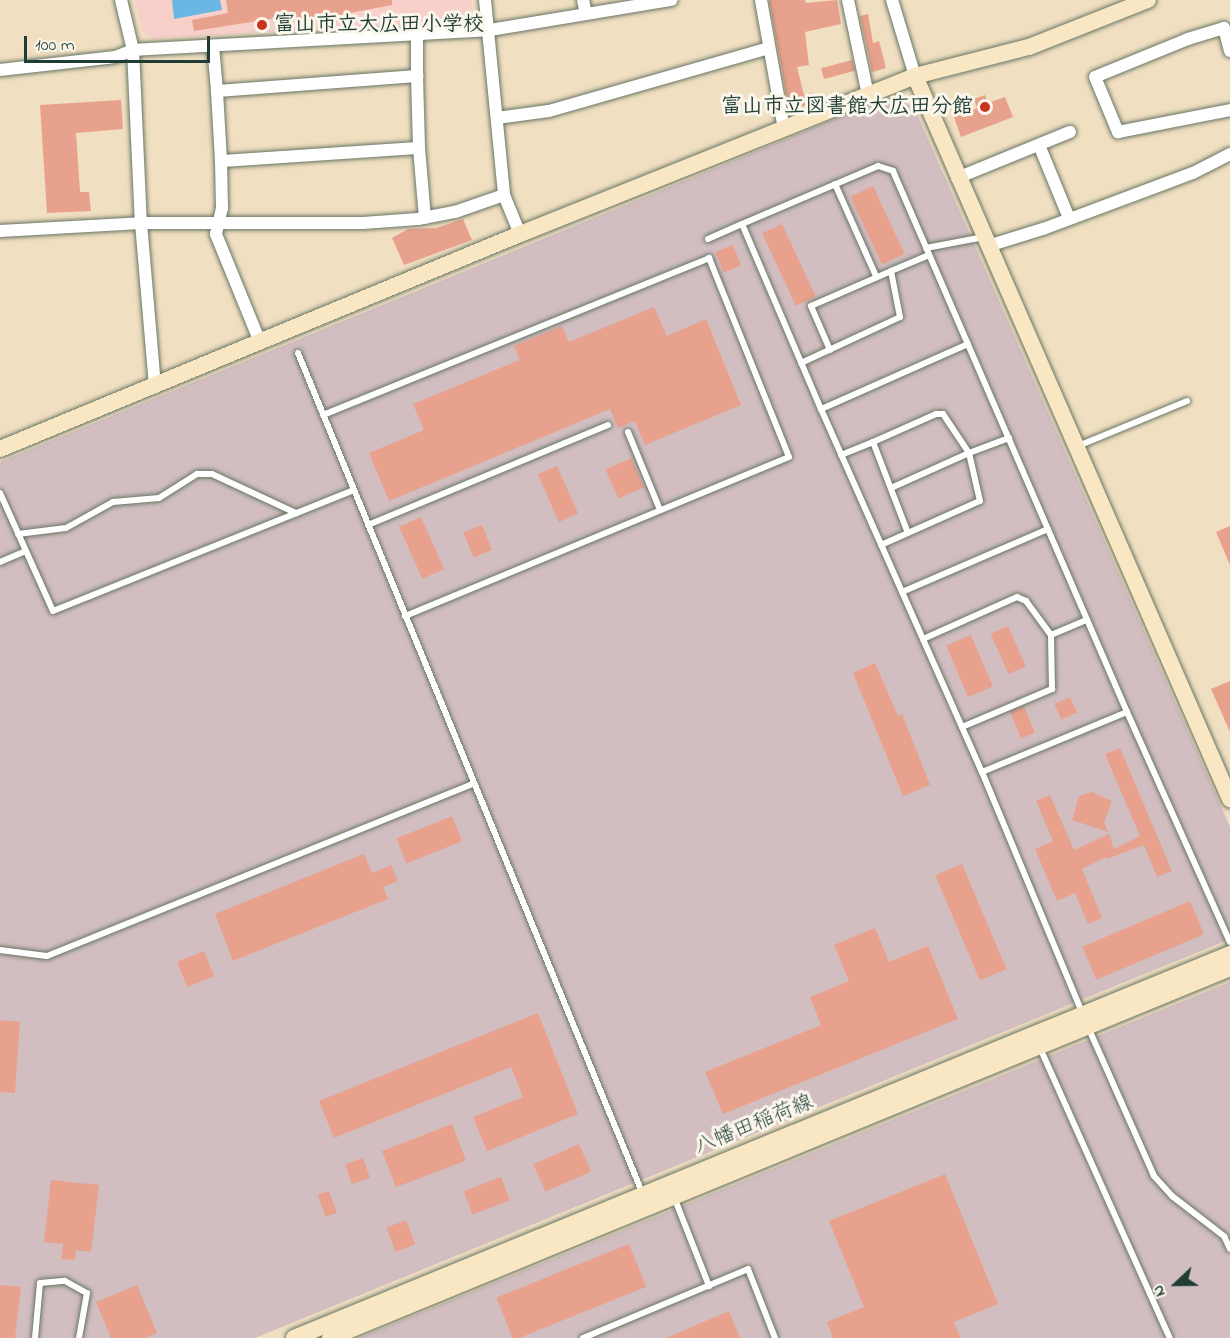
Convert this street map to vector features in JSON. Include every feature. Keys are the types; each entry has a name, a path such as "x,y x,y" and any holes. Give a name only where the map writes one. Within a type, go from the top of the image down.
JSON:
{"street":[{"path":"121,0 133,50 141,223 155,387"},
{"path":"485,0 490,30 504,195 520,234"},
{"path":"583,0 586,14"},
{"path":"0,70 115,57 133,50 490,30 672,0"},
{"path":"760,0 784,129"},
{"path":"848,0 867,95"},
{"path":"892,0 915,76 957,178 1230,799"},
{"path":"0,449 155,387 520,234 915,76 1029,47 1148,0"},
{"path":"1230,51 1224,28 1188,39 1095,77 1118,132 1230,110"},
{"path":"417,34 419,148 425,218"},
{"path":"213,46 222,208 216,234 260,342"},
{"path":"498,118 549,111 768,48"},
{"path":"217,92 417,76"},
{"path":"957,178 1070,132"},
{"path":"1039,145 1069,218"},
{"path":"221,161 419,148"},
{"path":"986,242 1069,218 1193,172 1230,154"},
{"path":"0,231 141,223 363,223 425,218 455,212 504,195"},
{"name":"八幡田稲荷線","path":"671,1190 1039,1047 1086,1021 1230,954"},
{"name":"八幡田稲荷線","path":"330,1338 671,1190 1086,1021 1230,968"},
{"name":"八幡田稲荷線","path":"294,1338 646,1201"}],"lane":[{"path":"708,239 878,166 893,171 1127,712 1230,942"},
{"path":"835,184 876,276"},
{"path":"742,224 841,455 982,772 1086,1021 1154,1176 1172,1196 1224,1236 1230,1249"},
{"path":"926,248 986,242"},
{"path":"830,350 811,306 929,255"},
{"path":"323,415 709,258 789,457 405,616"},
{"path":"801,363 900,317 891,271"},
{"path":"821,409 968,344"},
{"path":"298,353 646,1201"},
{"path":"1075,447 1187,400"},
{"path":"841,455 936,414 943,414 969,453 980,501 881,545"},
{"path":"368,525 608,425"},
{"path":"628,432 660,510"},
{"path":"891,488 1009,438"},
{"path":"873,442 908,533"},
{"path":"18,534 66,528 113,502 159,498 197,474 212,474 296,513"},
{"path":"0,494 53,611 354,490"},
{"path":"902,592 1048,529"},
{"path":"0,562 26,551"},
{"path":"923,639 1017,597 1026,601 1051,635 1052,689 962,727"},
{"path":"1051,635 1087,620"},
{"path":"982,772 1127,712"},
{"path":"0,950 47,956 473,784"},
{"path":"1039,1047 1170,1338"},
{"path":"671,1190 709,1286"},
{"path":"583,1338 748,1269 775,1338"},
{"path":"35,1338 40,1284 65,1281 87,1293 79,1338"}],"shaded area":[{"name":"富山市立大広田小学校","path":"135,0 471,0 473,12 467,20 151,39 142,30"},
{"path":"891,96 914,107 1230,827 1230,939 255,1338 0,1338 0,462"},
{"path":"1230,982 1230,1338 359,1338"}],"water":[{"path":"172,0 220,0 222,10 174,19"}],"building":[{"path":"226,0 392,0 392,5 297,23 295,15 194,31 192,20 228,13"},
{"path":"769,0 805,0 806,3 837,0 841,24 805,32 809,65 797,67 804,95 812,93 815,103 789,110"},
{"path":"868,14 873,43 879,41 886,68 872,72 860,16"},
{"path":"852,60 855,71 824,79 821,68"},
{"path":"985,95 988,103 1005,97 1013,117 961,137 954,117 977,108 974,99"},
{"path":"121,100 123,129 76,133 80,192 89,192 91,211 47,213 40,105"},
{"path":"873,186 905,254 882,265 850,197"},
{"path":"463,219 472,240 404,265 392,238 408,229 436,228"},
{"path":"782,224 816,297 796,306 762,233"},
{"path":"733,245 741,265 724,273 715,252"},
{"path":"654,307 667,336 706,319 741,405 645,445 635,421 618,428 610,409 389,501 369,453 424,430 413,404 520,360 514,346 562,326 569,342"},
{"path":"631,458 644,487 618,499 605,469"},
{"path":"557,466 578,514 559,522 538,475"},
{"path":"421,517 444,569 422,579 399,527"},
{"path":"482,525 492,550 474,558 463,532"},
{"path":"1230,526 1230,565 1216,532"},
{"path":"1008,626 1026,666 1009,674 991,634"},
{"path":"971,635 993,687 968,697 946,646"},
{"path":"875,663 898,716 902,714 930,785 903,796 853,673"},
{"path":"1230,681 1230,732 1211,689"},
{"path":"1070,697 1077,713 1061,719 1054,704"},
{"path":"1024,706 1035,733 1021,739 1010,712"},
{"path":"1120,748 1172,871 1157,877 1144,845 1107,859 1106,857 1082,869 1102,918 1088,924 1075,893 1057,901 1035,849 1053,841 1036,801 1050,795 1074,850 1109,834 1114,849 1140,836 1105,754"},
{"path":"1092,792 1112,801 1104,822 1108,832 1072,820 1079,796"},
{"path":"452,816 462,841 406,864 396,838"},
{"path":"364,854 372,873 391,865 398,881 383,887 388,899 233,961 215,914"},
{"path":"962,864 1007,969 980,980 935,875"},
{"path":"1190,901 1204,934 1096,980 1082,947"},
{"path":"875,928 889,962 928,946 958,1019 723,1114 705,1072 821,1025 810,997 849,981 834,945"},
{"path":"204,951 214,976 187,987 177,962"},
{"path":"538,1013 578,1114 487,1151 473,1117 523,1097 511,1067 334,1138 319,1101"},
{"path":"0,1020 20,1022 15,1093 0,1092"},
{"path":"452,1124 466,1160 396,1187 382,1151"},
{"path":"579,1144 591,1171 546,1192 533,1164"},
{"path":"363,1158 370,1178 352,1184 345,1164"},
{"path":"945,1174 998,1304 954,1322 961,1338 833,1338 827,1322 864,1307 829,1221"},
{"path":"501,1177 510,1200 473,1215 464,1191"},
{"path":"51,1180 99,1185 91,1252 76,1250 75,1260 61,1259 63,1244 44,1242"},
{"path":"329,1191 337,1213 326,1217 318,1195"},
{"path":"406,1220 415,1244 396,1252 386,1228"},
{"path":"629,1244 646,1287 519,1338 513,1338 496,1298"},
{"path":"0,1285 21,1287 15,1338 0,1338"},
{"path":"137,1285 157,1333 145,1338 111,1338 96,1302"},
{"path":"729,1311 740,1338 666,1338"}],"place":[{"name":"富山市立大広田小学校","path":"262,25"},
{"name":"富山市立図書館大広田分館","path":"985,107"}]}
